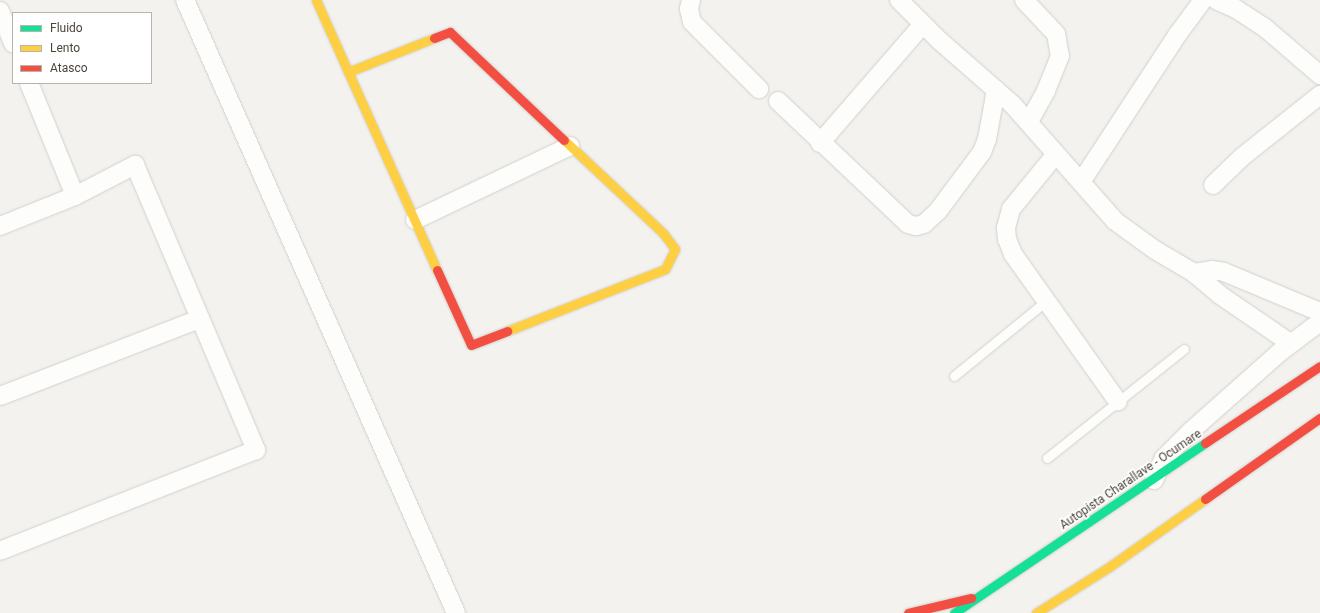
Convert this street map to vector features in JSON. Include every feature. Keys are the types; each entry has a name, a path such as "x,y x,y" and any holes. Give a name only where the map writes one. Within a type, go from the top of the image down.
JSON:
{"main road":[{"path":"316,0 348,72 471,345 665,269 675,249 663,233 450,32 348,72"},
{"name":"Autopista Charallave - Ocumare","path":"954,613 982,596 1154,480 1320,366"},
{"path":"1036,613 1109,567 1320,418"},
{"path":"908,613 982,596"}],"street":[{"path":"185,0 456,613"},
{"path":"691,0 689,9 692,22 759,89"},
{"path":"898,0 1029,122 1115,221 1154,250 1194,273 1220,295 1290,343"},
{"path":"1024,0 1056,34 1060,56 1049,85 1029,122"},
{"path":"1081,182 1178,34 1203,0"},
{"path":"1216,0 1236,9 1264,27 1320,75"},
{"path":"0,11 12,41"},
{"path":"820,143 923,24"},
{"path":"29,84 75,196"},
{"path":"778,101 820,143 908,224 920,225 938,210 982,152 987,140 996,90"},
{"path":"1213,185 1242,157 1320,95"},
{"path":"415,220 570,146"},
{"path":"1056,154 1016,202 1006,228 1007,239 1013,254 1118,402"},
{"path":"0,226 75,196 135,165 256,450 0,551"},
{"path":"1194,273 1212,270 1224,272 1320,312"},
{"path":"0,396 200,318"},
{"path":"1154,480 1164,458 1290,343 1320,322"}],"lane":[{"path":"954,376 1046,301"},
{"path":"1047,458 1184,349"}],"traffic: fast":[{"path":"954,613 1205,443"}],"traffic: slow":[{"path":"316,0 437,270"},
{"path":"348,72 434,38"},
{"path":"507,331 665,269 675,249 663,233 564,140"},
{"path":"1036,613 1109,567 1205,499"}],"traffic: jam":[{"path":"434,38 450,32 564,140"},
{"path":"437,270 471,345 507,331"},
{"path":"1205,443 1320,366"},
{"path":"1205,499 1320,418"},
{"path":"908,613 971,598"}]}
